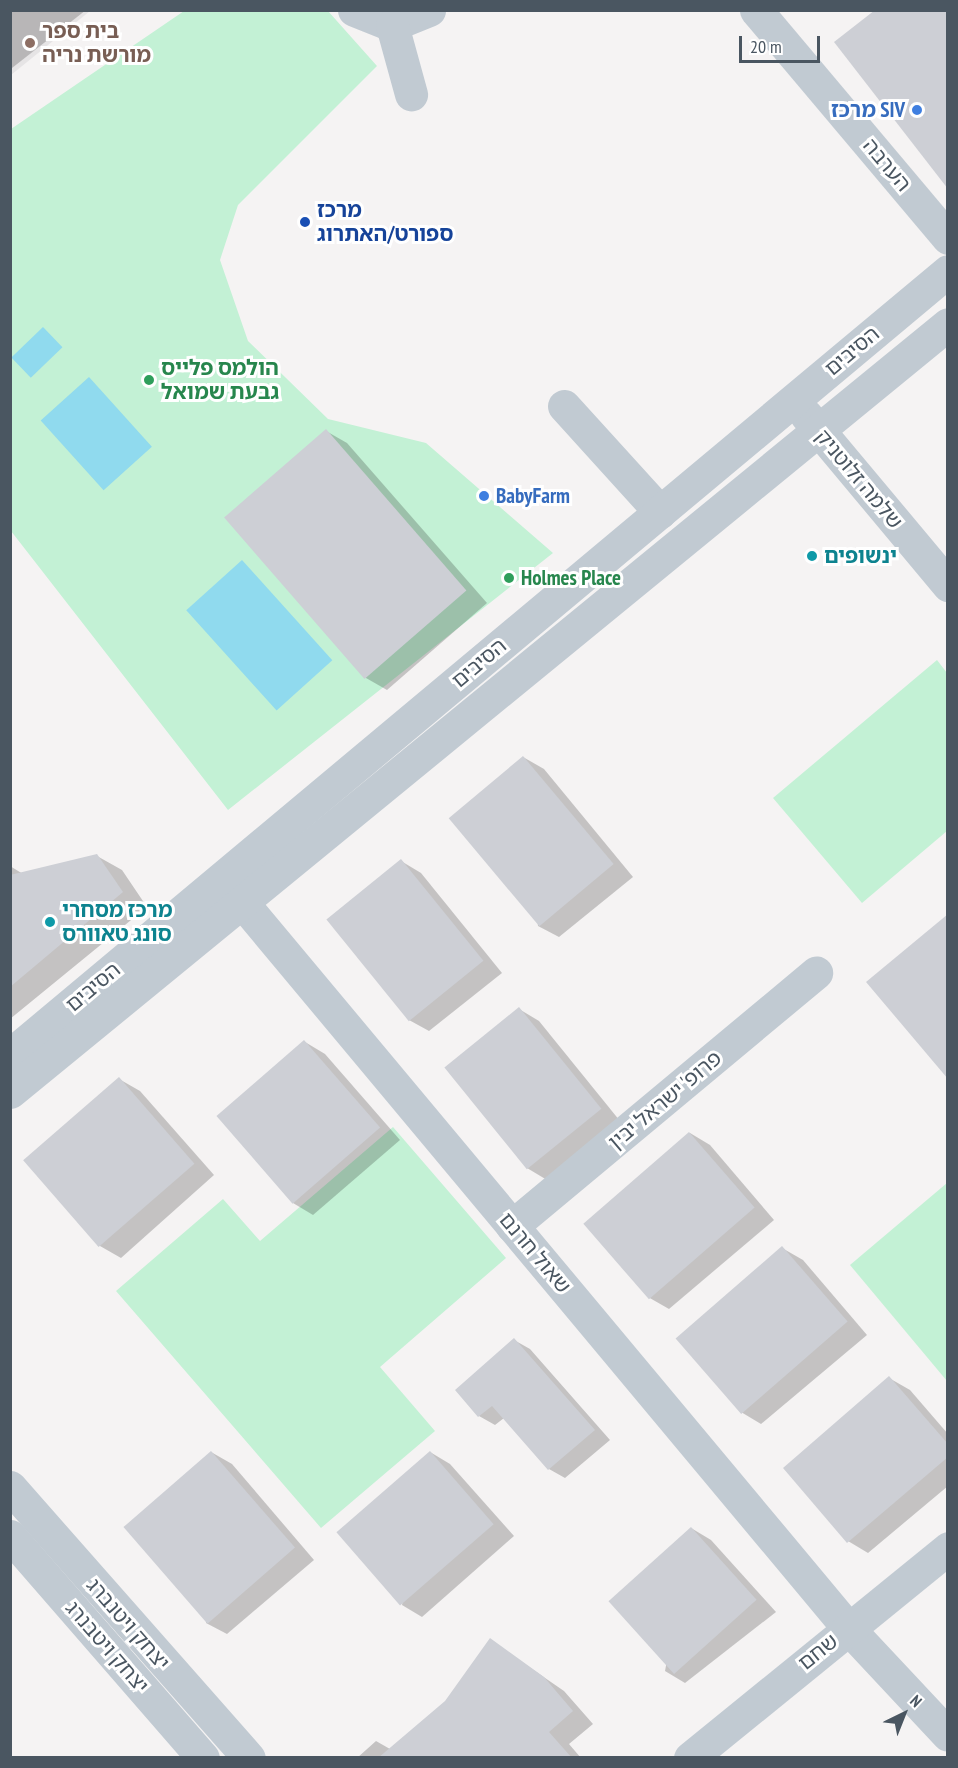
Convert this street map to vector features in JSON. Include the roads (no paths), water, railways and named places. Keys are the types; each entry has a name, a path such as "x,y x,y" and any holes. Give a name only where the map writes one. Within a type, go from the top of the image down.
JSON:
{"street":[{"path":"354,10 392,25 429,10"},
{"name":"הערבה","path":"756,10 948,238"},
{"path":"392,25 411,94"},
{"name":"הסיבים","path":"10,1055 948,271"},
{"name":"הסיבים","path":"10,1092 245,905 948,324"},
{"name":"שלמה זלוטניק","path":"794,400 948,585"},
{"path":"564,406 660,512"},
{"name":"שאול חרנם","path":"222,878 848,1628 948,1735"},
{"name":"פרופ' ישראל יבין","path":"512,1226 816,973"},
{"name":"יצחק ויטנברג","path":"10,1487 249,1758"},
{"name":"יצחק ויטבנרג","path":"10,1536 203,1758"},
{"name":"שחם","path":"690,1758 948,1548"}],"water":[{"path":"43,327 62,347 31,378 11,358"},
{"path":"89,377 152,447 104,490 41,420"},
{"path":"242,560 332,660 277,711 186,610"}],"place":[{"name":"בית ספר מורשת נריה","path":"30,43"},
{"name":"מרכז SIV","path":"917,110"},
{"name":"מרכז ספורט/האתרוג","path":"305,222"},
{"name":"הולמס פלייס גבעת שמואל","path":"149,380"},
{"name":"BabyFarm","path":"484,496"},
{"name":"ינשופים","path":"812,556"},
{"name":"Holmes Place","path":"509,578"},
{"name":"מרכז מסחרי סונג טאוורס","path":"50,922"}]}
